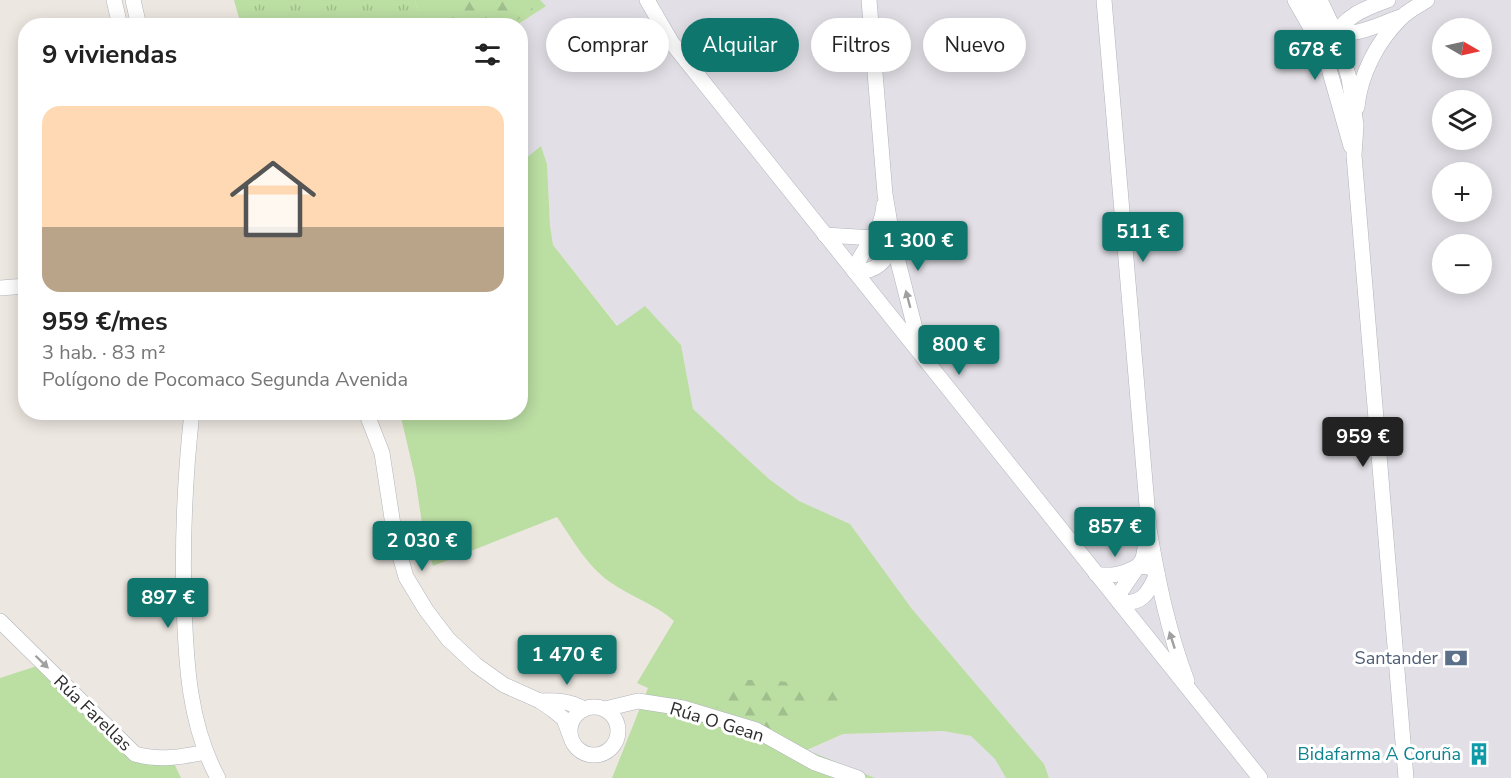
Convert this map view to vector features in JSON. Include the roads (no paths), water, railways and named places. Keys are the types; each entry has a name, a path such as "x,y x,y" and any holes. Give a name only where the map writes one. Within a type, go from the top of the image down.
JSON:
{"street":[{"path":"114,0 118,18"},
{"path":"133,0 137,18"},
{"path":"647,0 672,43 1258,778"},
{"path":"868,0 885,194 893,242 922,356"},
{"path":"1104,0 1149,529 1171,637 1192,695"},
{"path":"1295,0 1324,51 1354,155"},
{"path":"1304,0 1322,23 1335,33 1344,34 1363,31 1401,17 1427,0"},
{"path":"1320,0 1335,33 1349,78 1356,125"},
{"path":"1324,51 1340,24 1368,7 1388,0"},
{"path":"1401,17 1381,42 1368,66 1358,94 1354,155 1406,778"},
{"path":"854,271 858,258 874,238 882,218 885,194"},
{"path":"825,235 874,238"},
{"path":"854,271 867,272 880,264 889,255 893,242"},
{"path":"0,288 18,287"},
{"path":"191,420 184,498 185,636 196,720 206,752 218,778"},
{"path":"369,420 382,453 395,538 406,578 426,610 448,639 476,665 504,685 540,701 564,719 570,735 574,745 583,752 593,755 604,753 617,737 618,726 614,716 605,709 595,707 584,709 576,715 571,725 570,735"},
{"path":"1119,602 1121,591 1143,559 1149,529"},
{"path":"1096,574 1117,575 1138,566 1150,567 1157,574"},
{"path":"1119,602 1131,603 1144,597 1157,574"},
{"name":"Rúa Farellas","path":"0,621 135,754 162,758 206,752"},
{"path":"540,701 556,700 576,704 584,709"},
{"name":"Rúa O Gean","path":"605,709 638,701 684,708 756,730 815,763 858,778"}],"place":[{"name":"Santander","path":"1456,658"},
{"name":"Bidafarma A Coruña","path":"1479,754"}]}
